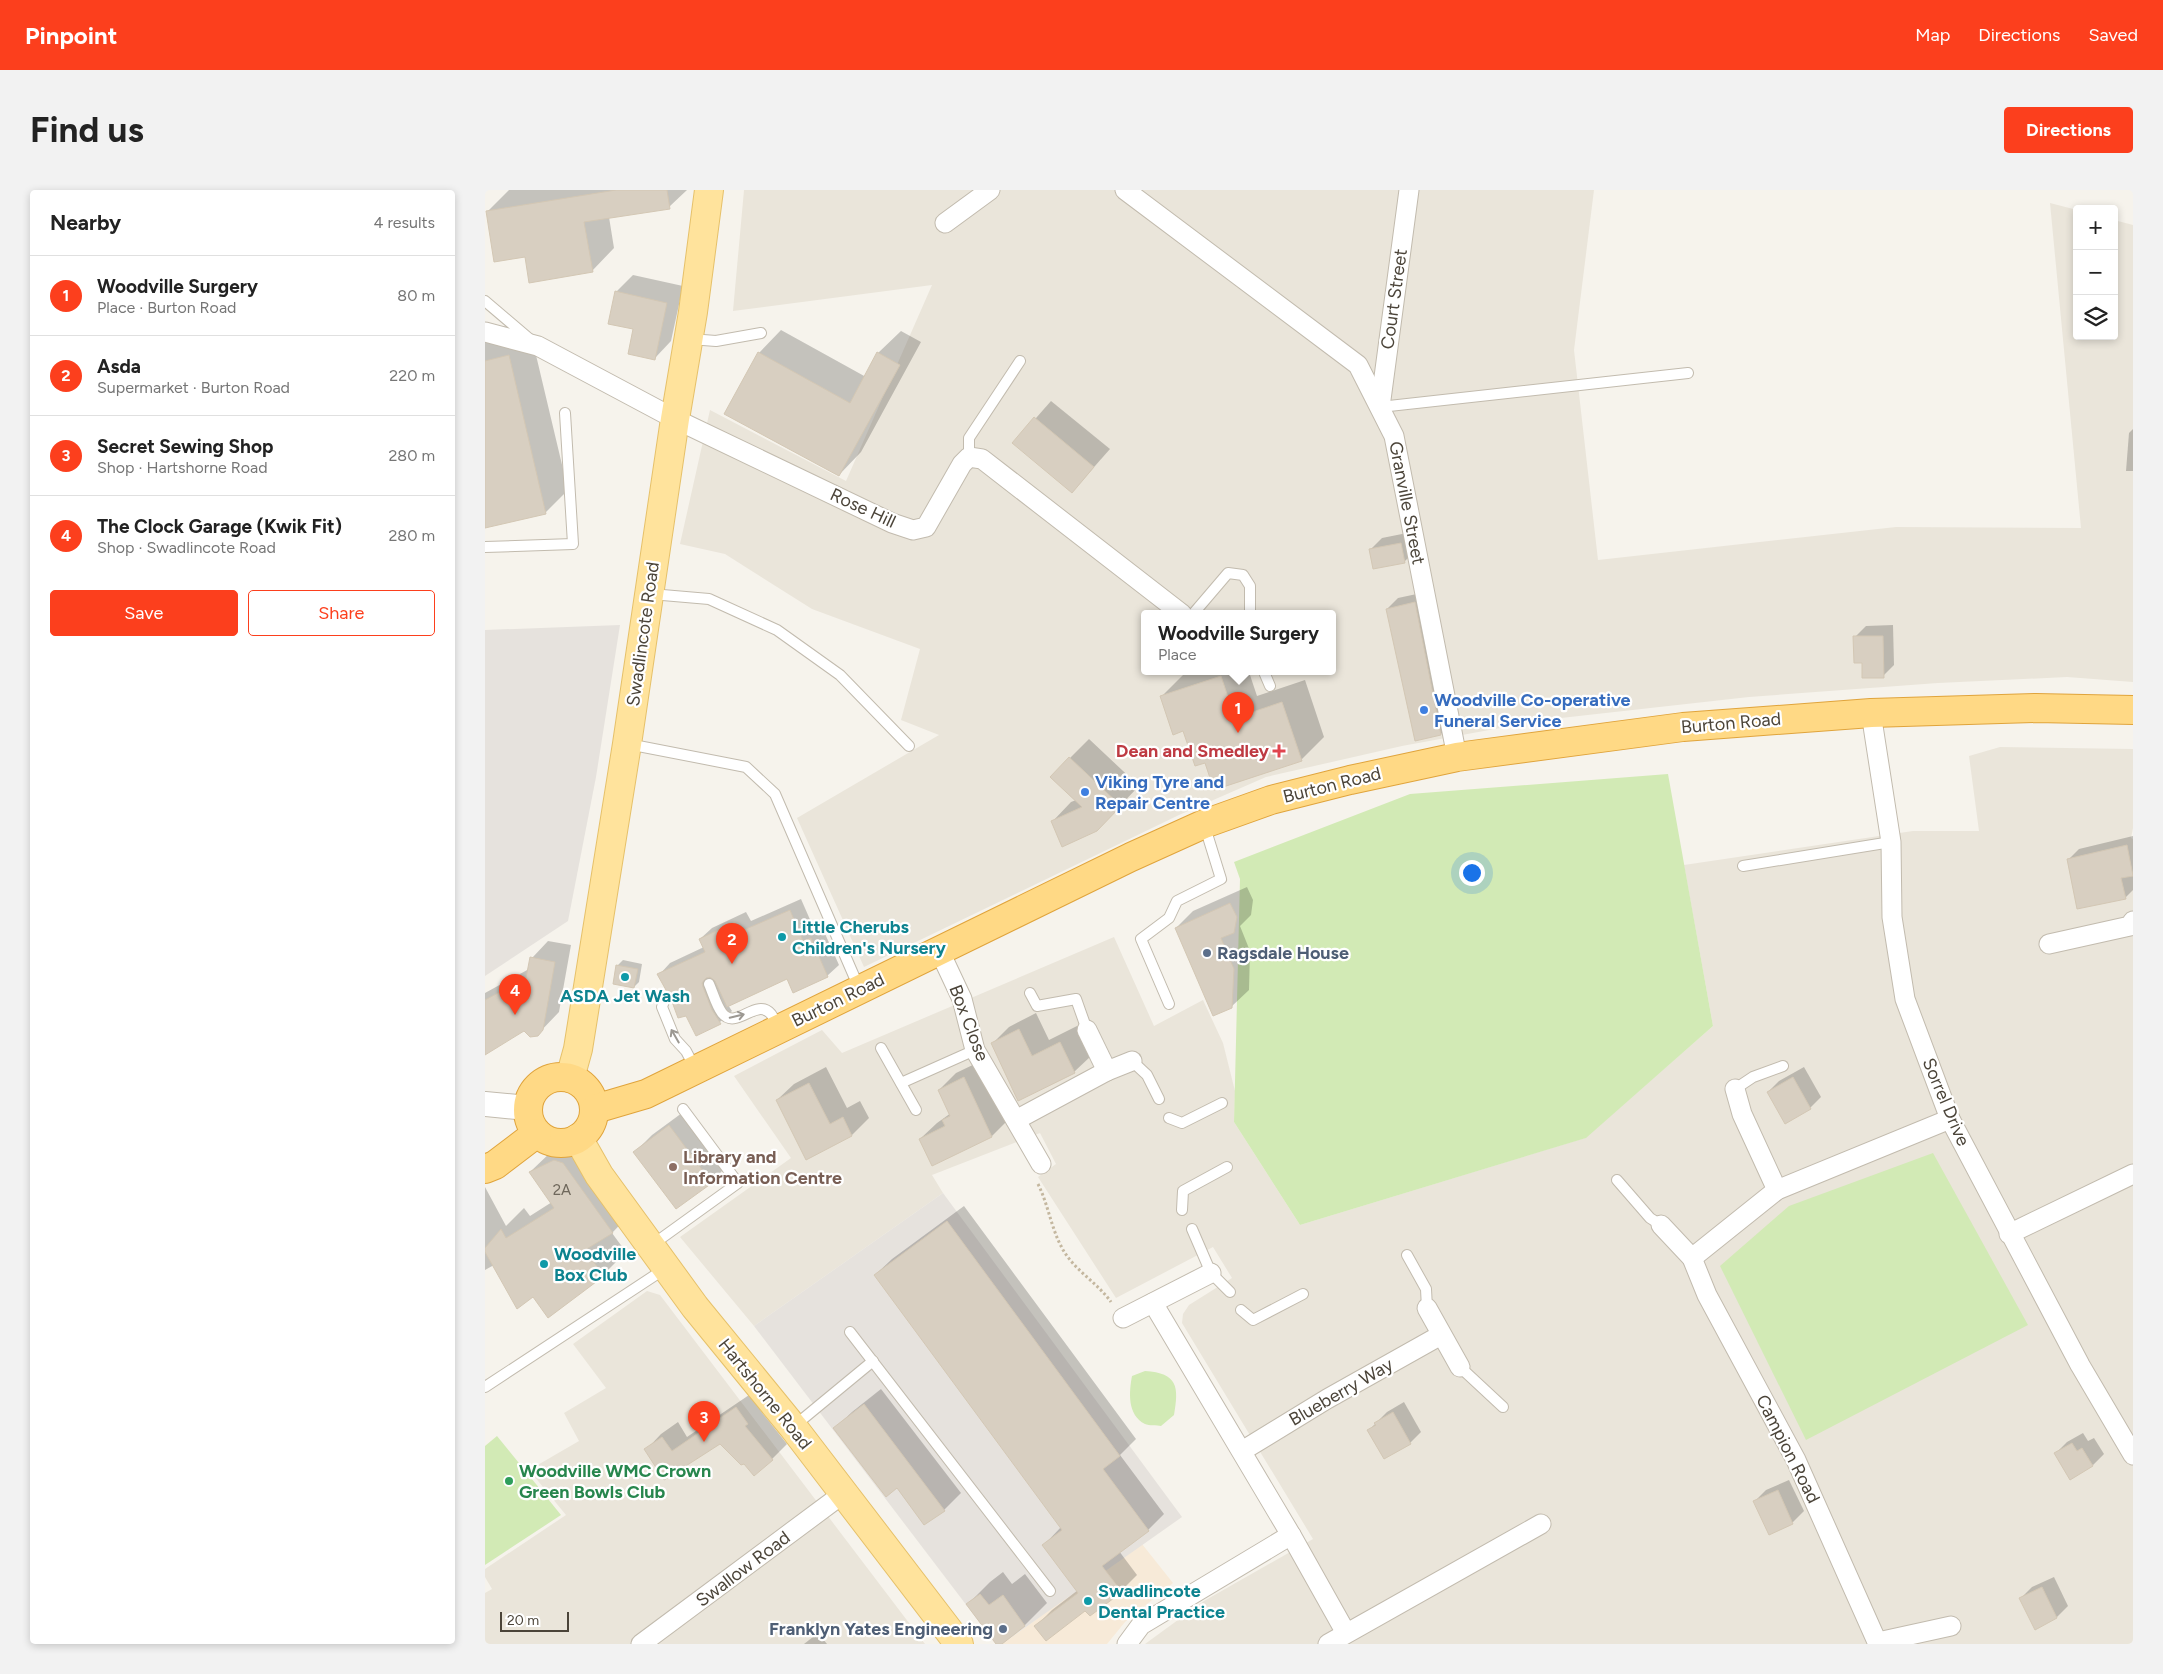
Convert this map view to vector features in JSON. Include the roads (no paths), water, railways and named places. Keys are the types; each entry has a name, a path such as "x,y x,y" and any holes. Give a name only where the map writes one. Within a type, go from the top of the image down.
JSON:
{"highway":[{"name":"Burton Road","path":"595,1109 646,1094 1131,857 1204,824 1271,800 1350,780 1457,757 1683,727 1871,712 2036,708 2133,710"},
{"path":"557,1077 570,1078 582,1084 591,1095 595,1109 592,1122 578,1138 563,1143 552,1142 533,1120 531,1095 538,1086 547,1080 557,1077"},
{"path":"485,1169 495,1165 533,1120"}],"main road":[{"name":"Swadlincote Road","path":"570,1078 578,1049 627,744 675,419 689,339 709,190"},
{"name":"Hartshorne Road","path":"578,1138 599,1175 695,1307 793,1427 959,1644"}],"street":[{"path":"945,224 990,190"},
{"name":"Granville Street","path":"1125,190 1358,365 1394,436 1457,757"},
{"name":"Court Street","path":"1379,407 1409,190"},
{"name":"Rose Hill","path":"485,332 538,346 675,419 892,522 913,530 926,527 962,464 969,457"},
{"path":"969,457 982,459 1001,472 1177,610"},
{"name":"Sorrel Drive","path":"1871,712 1891,842 1891,917 1905,999 1950,1119 2079,1365 2133,1454"},
{"path":"2049,944 2130,926 2133,921"},
{"name":"Box Close","path":"939,950 962,999 975,1050 1041,1164"},
{"path":"1087,1030 1107,1071"},
{"path":"1016,1120 1107,1071 1132,1060"},
{"path":"1735,1089 1742,1114 1777,1190"},
{"path":"485,1104 533,1120"},
{"path":"1692,1258 1777,1190 1950,1119"},
{"path":"2009,1234 2133,1174"},
{"name":"Campion Road","path":"1661,1225 1692,1258 1707,1295 1796,1460 1878,1643"},
{"path":"1123,1318 1211,1273"},
{"path":"1153,1303 1291,1534 1346,1633"},
{"path":"1427,1308 1460,1367"},
{"name":"Blueberry Way","path":"1242,1451 1327,1399 1441,1335"},
{"name":"Swallow Road","path":"641,1644 844,1493"},
{"path":"1328,1644 1390,1611 1541,1524"},
{"path":"1127,1644 1141,1625 1291,1534"},
{"path":"1878,1643 1951,1626"}],"lane":[{"path":"485,301 538,346"},
{"path":"689,339 716,341 761,332"},
{"path":"969,457 969,438 1020,361"},
{"path":"1379,407 1688,373"},
{"path":"485,547 573,544 565,413"},
{"path":"1196,610 1228,573 1243,575 1250,586 1250,610"},
{"path":"649,594 709,599 777,630 841,676 909,746"},
{"path":"1265,675 1269,686"},
{"path":"627,744 746,767 775,794 860,990"},
{"path":"1169,1004 1141,939 1169,918 1177,901 1221,878 1204,824"},
{"path":"1743,866 1891,842"},
{"path":"709,984 722,1013 728,1018 737,1018 757,1008 764,1009 771,1014 779,1028"},
{"path":"1030,993 1037,1006 1076,999 1087,1030"},
{"path":"664,1001 662,1007 675,1039 686,1051 695,1069"},
{"path":"881,1048 916,1110"},
{"path":"901,1083 975,1050"},
{"path":"1132,1060 1147,1075 1159,1099"},
{"path":"1735,1089 1753,1077 1783,1066"},
{"path":"1169,1118 1182,1123 1222,1103"},
{"path":"485,1387 659,1257 738,1183 683,1109"},
{"path":"1182,1210 1183,1191 1227,1167"},
{"path":"1617,1180 1650,1218 1661,1225"},
{"path":"1192,1229 1211,1273 1230,1292"},
{"path":"1407,1255 1426,1289 1427,1308"},
{"path":"1241,1310 1253,1320 1303,1294"},
{"path":"850,1332 1050,1591"},
{"path":"793,1427 873,1361"},
{"path":"1460,1367 1503,1406"}],"place":[{"name":"Woodville Co-operative Funeral Service","path":"1424,710"},
{"name":"Woodville Surgery","path":"1238,733"},
{"name":"Dean and Smedley","path":"1279,751"},
{"name":"Viking Tyre and Repair Centre","path":"1085,792"},
{"name":"Little Cherubs Children's Nursery","path":"782,937"},
{"name":"Ragsdale House","path":"1207,953"},
{"name":"Asda","path":"732,964"},
{"name":"ASDA Jet Wash","path":"625,977"},
{"name":"The Clock Garage (Kwik Fit)","path":"515,1015"},
{"name":"Library and Information Centre","path":"673,1167"},
{"name":"Woodville Box Club","path":"544,1264"},
{"name":"Secret Sewing Shop","path":"704,1442"},
{"name":"Woodville WMC Crown Green Bowls Club","path":"509,1481"},
{"name":"Swadlincote Dental Practice","path":"1088,1601"},
{"name":"Franklyn Yates Engineering","path":"1003,1629"}]}
